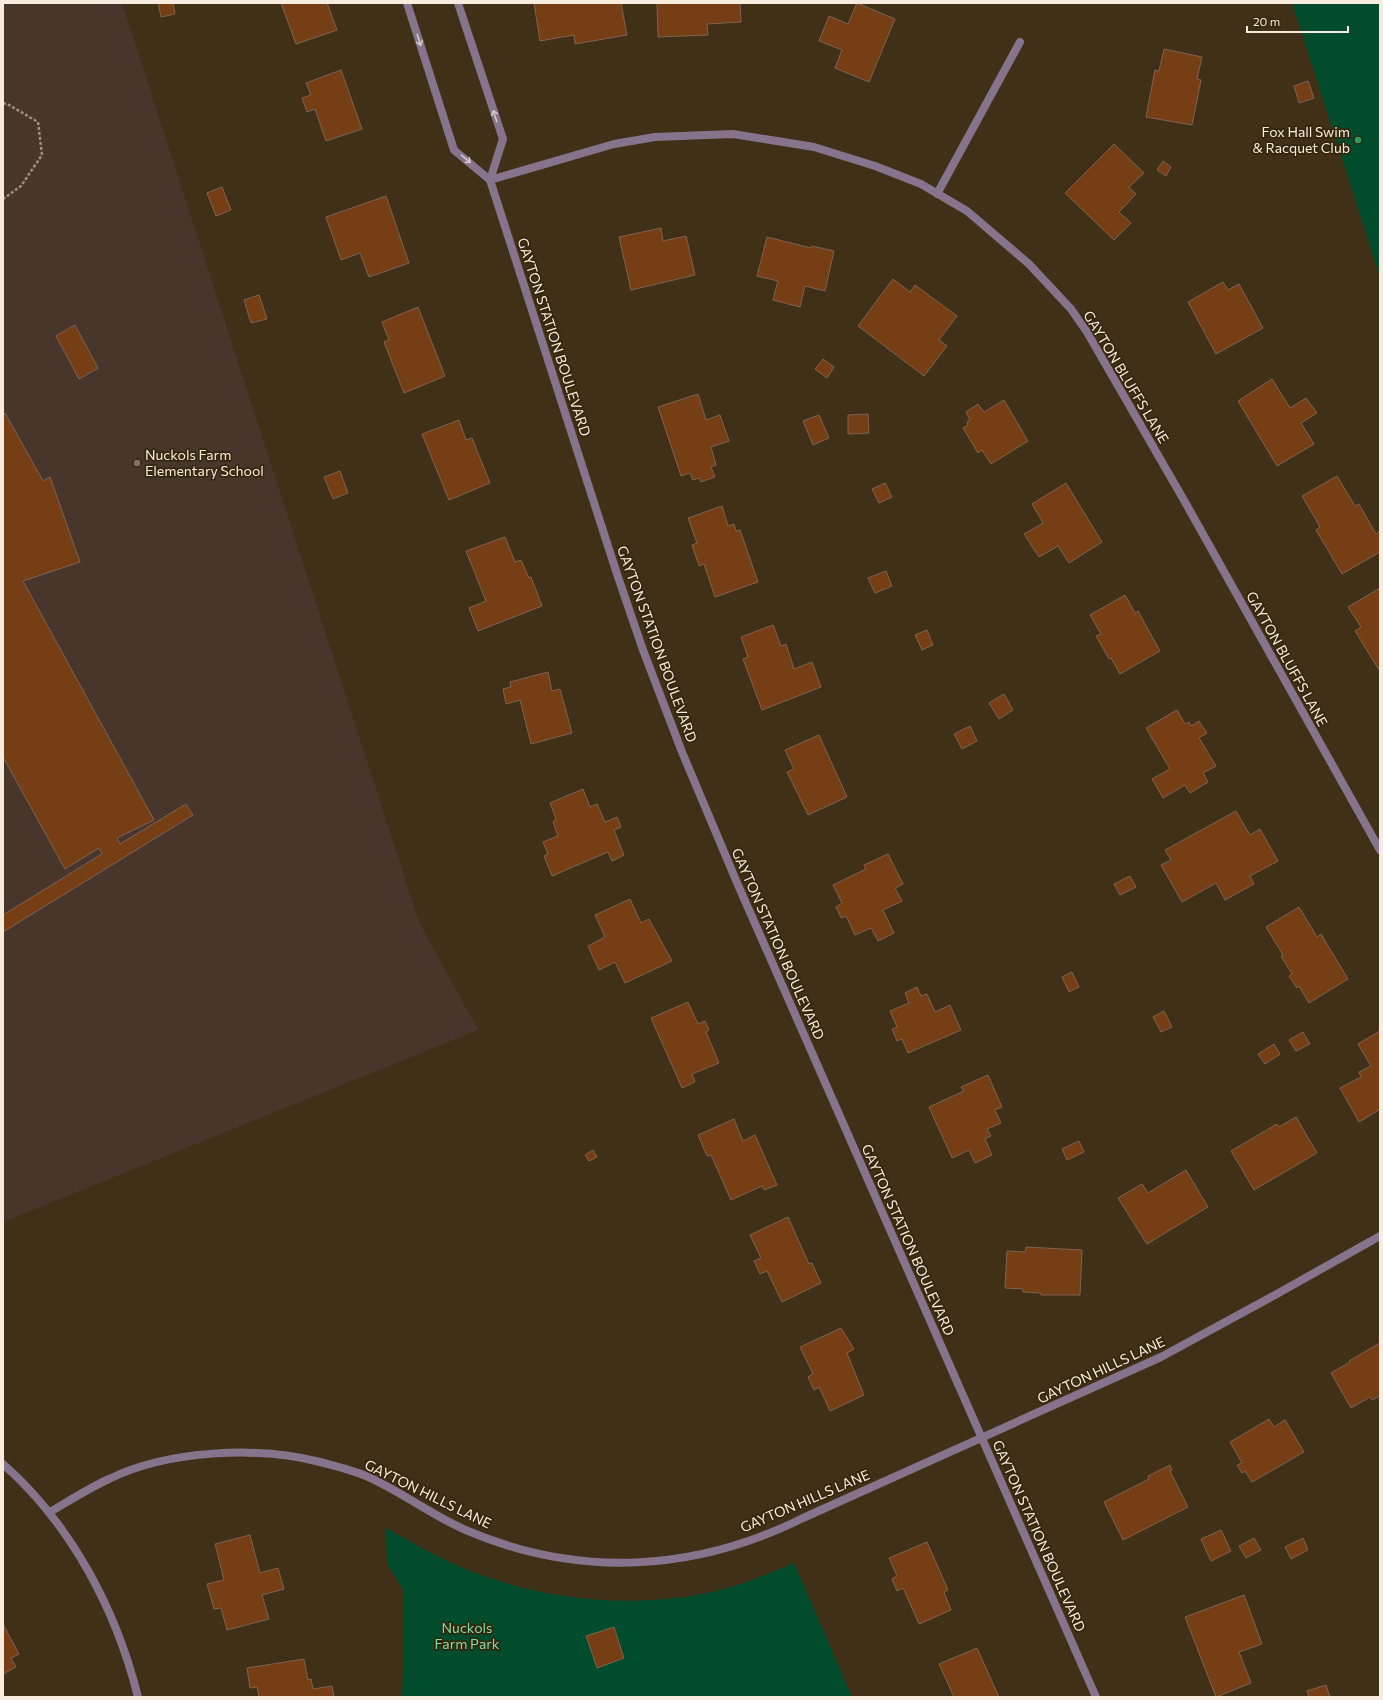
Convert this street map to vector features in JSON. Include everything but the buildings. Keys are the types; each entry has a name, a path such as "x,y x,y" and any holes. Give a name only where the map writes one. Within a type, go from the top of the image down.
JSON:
{"street":[{"path":"408,3 454,150 490,180 503,139 458,3"},
{"path":"937,194 1020,42"},
{"name":"GAYTON BLUFFS LANE","path":"490,180 614,144 655,136 733,134 814,146 876,166 921,184 967,211 1029,264 1071,309 1087,332 1185,502 1380,850"},
{"name":"GAYTON STATION BOULEVARD","path":"490,180 617,574 643,650 682,752 738,885 1096,1697"},
{"name":"GAYTON HILLS LANE","path":"50,1512 109,1479 131,1470 174,1459 228,1452 260,1453 318,1462 365,1476 466,1530 502,1544 561,1559 640,1563 686,1558 716,1551 777,1531 1161,1357 1275,1296 1380,1236"},
{"path":"3,1464 21,1480 50,1512 75,1546 101,1596 123,1646 138,1697"}],"path":[{"path":"3,103 10,105 38,122 42,155 21,186 3,199"}],"shaded area":[{"name":"Nuckols Farm Elementary School","path":"3,3 122,3 419,922 478,1030 3,1222"}],"green space":[{"name":"Fox Hall Swim & Racquet Club","path":"1292,3 1380,3 1380,277"},
{"name":"Nuckols Farm Park","path":"386,1528 446,1560 484,1576 545,1593 578,1598 643,1601 707,1593 738,1585 794,1563 852,1697 402,1697 404,1591 387,1564"}],"place":[{"name":"Fox Hall Swim & Racquet Club","path":"1358,140"},
{"name":"Nuckols Farm Elementary School","path":"137,463"}]}
